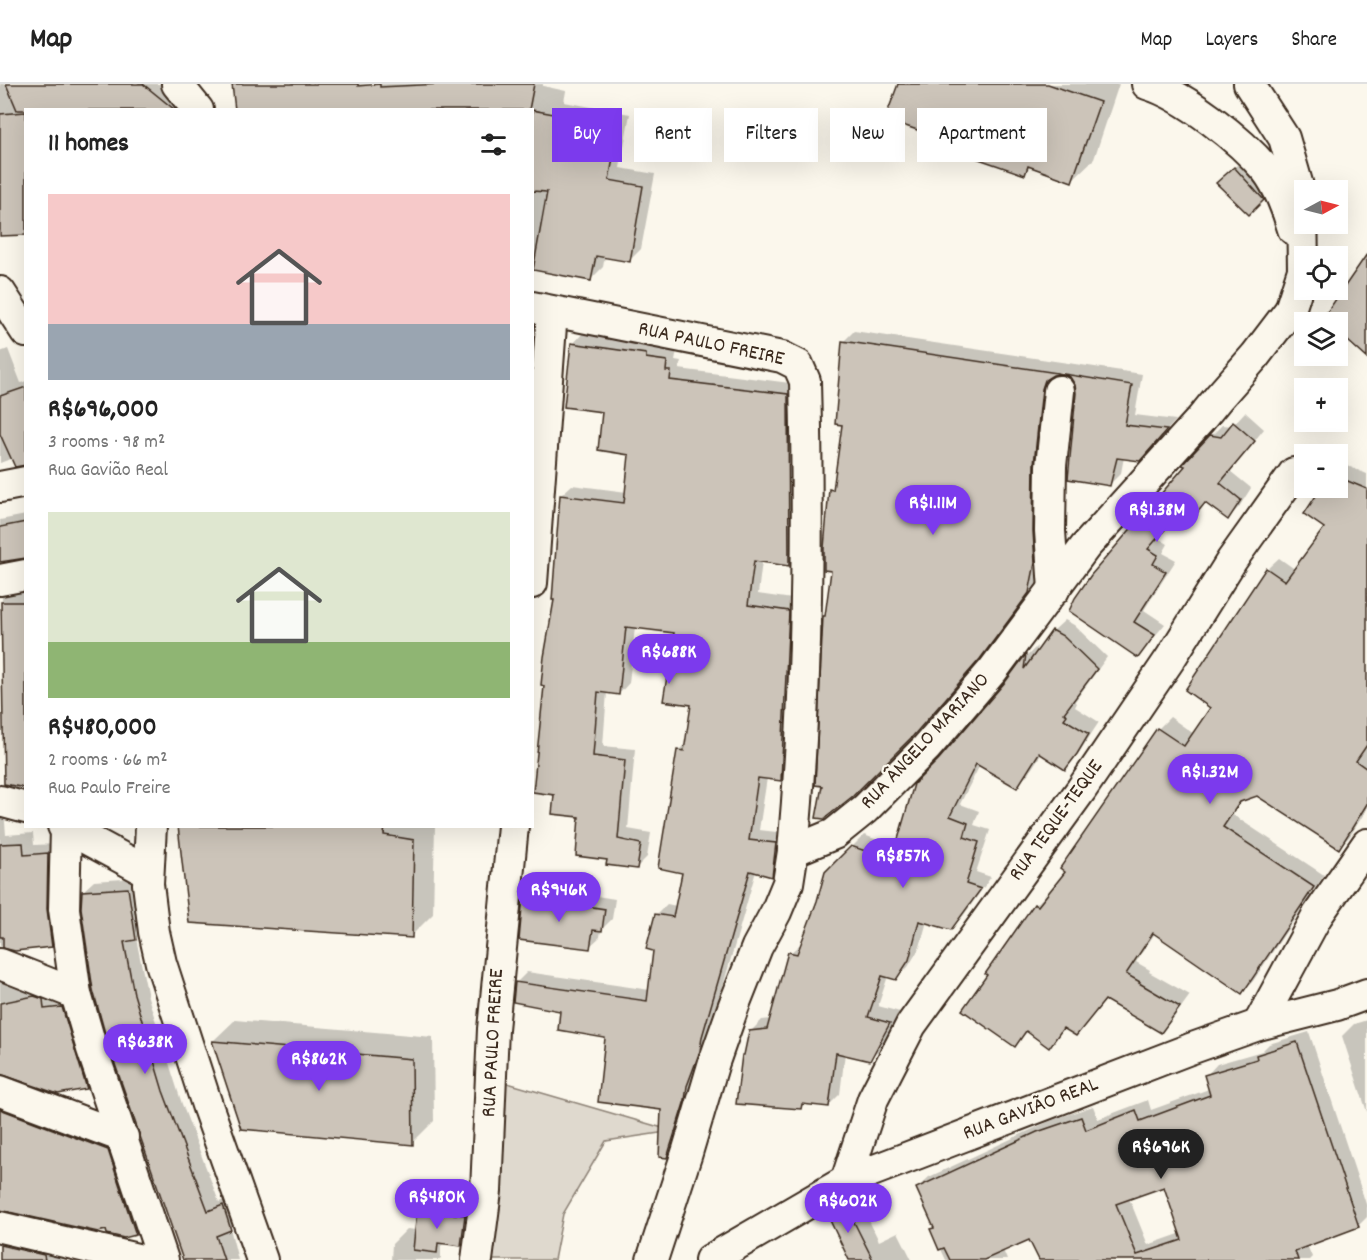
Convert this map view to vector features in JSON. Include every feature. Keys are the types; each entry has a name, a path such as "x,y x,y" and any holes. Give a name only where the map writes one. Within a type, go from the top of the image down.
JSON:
{"street":[{"path":"177,84 196,108"},
{"name":"RUA ÂNGELO MARIANO","path":"1250,84 1284,138 1302,200 1303,246"},
{"path":"1155,86 1228,132 1267,171 1289,212 1297,246"},
{"path":"0,292 24,329"},
{"name":"RUA ÂNGELO MARIANO","path":"793,851 834,834 873,802 926,748 993,670 1085,547 1202,419 1268,339 1290,310 1294,298"},
{"name":"RUA PAULO FREIRE","path":"534,528 542,310 782,357 798,365 805,381 807,507 801,771 793,851"},
{"path":"1054,590 1050,531 1051,466 1059,391"},
{"name":"RUA TEQUE-TEQUE","path":"846,1181 873,1099 911,1025 1081,790 1170,659 1232,560 1294,473"},
{"path":"0,487 24,482"},
{"path":"0,580 24,575"},
{"path":"0,801 24,807"},
{"path":"64,828 64,909 76,994 147,1217 163,1260"},
{"path":"66,828 148,872"},
{"path":"151,828 148,872 154,932 161,963 208,1108 262,1260"},
{"name":"RUA PAULO FREIRE","path":"477,1260 486,1191 493,1029 513,828"},
{"path":"1258,1025 1317,916 1367,844"},
{"path":"652,1260 730,1014 757,947 776,912 788,883 793,851"},
{"path":"0,964 76,994"},
{"name":"RUA GAVIÃO REAL","path":"710,1260 846,1181 1258,1025 1337,1005 1367,994"},
{"path":"0,1091 123,1137"},
{"path":"0,1227 142,1260"}],"shaded area":[{"path":"504,1082 673,1131 606,1141 563,1214 554,1260 481,1260"}],"building":[{"path":"6,84 143,84 173,108 24,108 24,110 17,110"},
{"path":"232,84 358,84 358,86 380,84 380,87 441,84 534,84 529,108 235,108"},
{"path":"898,84 1048,84 1100,102 1072,182 1028,166 1025,175 988,162 1047,162 1047,108 917,108 917,130 905,126 905,108 889,108"},
{"path":"534,110 552,114 552,162 612,162 609,180 643,186 630,262 596,256 591,281 534,270 547,192 534,191"},
{"path":"24,112 24,235 0,236 0,114"},
{"path":"1234,167 1264,200 1249,215 1216,183"},
{"path":"1367,254 1367,358 1348,341 1348,312 1327,312 1335,300 1348,300 1348,282"},
{"path":"842,341 1064,374 1132,385 1125,425 1167,430 1140,461 1117,458 1110,486 1068,479 1075,385 1070,377 1061,374 1053,375 1045,380 1042,389 1034,464 1035,563 1029,593 980,659 913,736 853,796 824,819 816,818 822,786 815,785 823,616 825,616 831,571 824,570 824,548 829,489 833,490 842,425 835,424"},
{"path":"571,343 646,354 646,358 667,361 666,371 671,371 670,380 788,394 789,566 754,561 748,605 789,611 781,781 758,778 749,840 776,843 772,877 750,871 702,1037 700,1051 687,1086 685,1100 667,1158 659,1157 661,1110 598,1102 605,1038 558,1030 560,1011 513,1002 515,982 647,1001 653,951 646,949 655,914 673,917 682,873 658,868 677,750 684,751 691,705 663,701 674,633 626,627 619,695 598,692 593,756 625,760 618,839 641,844 637,869 606,865 607,860 576,856 579,817 552,814 554,795 534,792 544,686 541,685 554,600 552,600 560,495 624,503 629,455 598,450 602,412 564,407"},
{"path":"24,388 24,465 15,467 0,434 0,396"},
{"path":"1233,422 1255,441 1220,483 1241,500 1228,520 1205,503 1197,513 1186,505 1148,549 1158,555 1153,564 1166,572 1134,622 1155,635 1138,658 1069,611 1091,575 1185,466 1182,465 1210,435 1221,437"},
{"path":"1348,481 1367,489 1367,745 1356,761 1367,769 1367,804 1339,849 1257,796 1240,802 1223,827 1314,887 1242,994 1153,933 1126,974 1180,1007 1161,1033 1105,1000 1076,1036 1063,1028 1049,1048 1026,1031 1015,1047 962,1010 1034,904 1038,906 1065,872 1060,868 1157,728 1184,746 1210,708 1185,690 1266,568 1285,581 1324,528 1304,514 1314,498 1348,498"},
{"path":"24,522 24,558 0,562 0,527"},
{"path":"1,602 24,602 24,788 4,784"},
{"path":"1052,630 1063,636 1097,669 1064,713 1067,715 1064,719 1089,734 1077,754 1065,770 1039,753 1017,788 976,764 950,816 968,823 964,837 979,842 966,884 981,889 951,930 919,921 909,960 896,980 882,976 868,1017 890,1023 870,1061 836,1053 829,1107 802,1104 801,1109 736,1104 742,1055 744,1055 749,1031 767,1029 788,952 797,954 817,901 825,872 851,846 892,860 914,784 939,759 1006,681 1026,654 1024,669"},
{"path":"178,828 385,828 384,835 414,840 412,938 189,923"},
{"path":"23,843 24,855 48,853 47,909 52,947 15,951 3,948 3,937 0,937 0,844"},
{"path":"128,888 136,940 124,942 134,994 163,1091 208,1211 223,1205 231,1230 216,1236 224,1260 183,1260 108,1044 93,990 81,908 82,891"},
{"path":"523,896 605,909 602,931 593,930 590,949 519,940"},
{"path":"34,996 43,999 44,1009 62,1007 87,1089 58,1094 0,1074 0,1003"},
{"path":"212,1041 412,1059 413,1145 241,1129"},
{"path":"1297,1042 1359,1227 1295,1251 1298,1260 1039,1260 1029,1240 984,1260 950,1260 944,1248 939,1250 930,1229 934,1228 916,1188 1037,1132 1081,1117 1086,1130 1136,1110 1140,1121 1210,1095 1204,1075 1257,1059 1256,1055","holes":["1164,1187 1182,1240 1137,1255 1116,1204"]},
{"path":"0,1109 108,1150 136,1235 124,1238 107,1234 106,1230 98,1232 0,1210"},
{"path":"844,1202 873,1260 849,1260 826,1212"},
{"path":"417,1210 465,1215 461,1246 438,1243 437,1253 413,1250"},
{"path":"0,1245 44,1255 45,1260 0,1260"}]}
